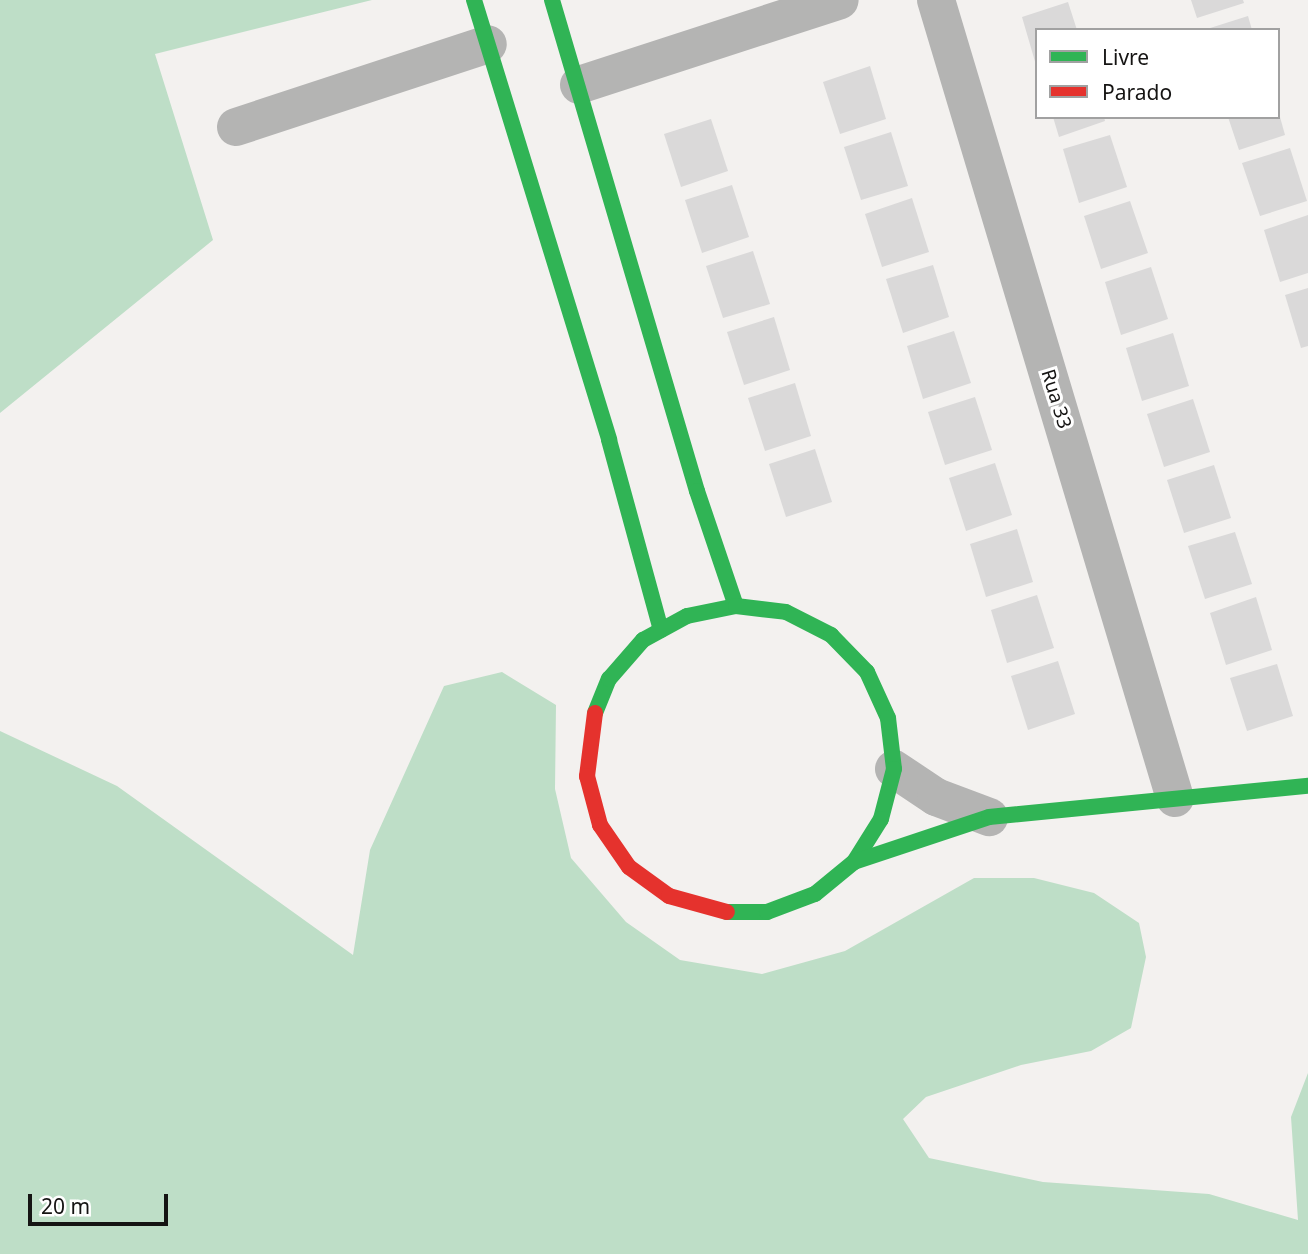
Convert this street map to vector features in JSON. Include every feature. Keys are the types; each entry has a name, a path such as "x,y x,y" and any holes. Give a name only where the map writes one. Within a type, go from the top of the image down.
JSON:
{"street":[{"path":"474,0 632,517 660,630"},
{"path":"552,0 693,478 736,606"},
{"path":"579,85 840,0"},
{"name":"Rua 33","path":"936,0 1175,798"},
{"path":"236,127 488,44"},
{"path":"736,606 786,612 831,635 867,672 888,718 894,769 881,819 854,862 814,894 767,912 717,912 669,896 629,867 600,825 587,776 590,725 609,679 643,640 687,615 736,606"},
{"path":"894,769 936,796 989,817"},
{"path":"854,862 989,817 1308,786"}],"green space":[{"path":"0,0 372,0 155,54 213,240 0,413"},
{"path":"502,672 556,705 555,789 571,858 626,922 680,960 762,974 845,951 974,878 1034,878 1094,893 1139,923 1146,957 1131,1028 1091,1051 1021,1065 926,1097 903,1119 929,1158 1043,1182 1209,1194 1298,1220 1291,1117 1308,1073 1308,1254 0,1254 0,731 117,786 353,955 370,850 444,686"}],"building":[{"path":"1191,0 1243,0 1244,3 1197,18"},
{"path":"1068,2 1076,28 1035,28 1035,62 1022,17"},
{"path":"1248,16 1251,28 1210,28"},
{"path":"870,66 886,119 840,134 823,82"},
{"path":"1280,117 1285,135 1239,150 1229,119"},
{"path":"711,119 728,171 681,187 664,134"},
{"path":"1054,119 1104,119 1105,121 1059,137"},
{"path":"891,132 908,186 861,200 844,147"},
{"path":"1110,135 1127,187 1079,203 1063,149"},
{"path":"1290,148 1307,201 1260,216 1242,163"},
{"path":"732,185 749,237 702,253 685,200"},
{"path":"912,198 929,252 882,267 865,214"},
{"path":"1130,201 1148,253 1101,269 1084,216"},
{"path":"1308,215 1308,273 1280,282 1264,230"},
{"path":"753,251 770,304 723,318 706,266"},
{"path":"933,265 949,317 903,333 886,279"},
{"path":"1151,267 1168,319 1121,335 1105,282"},
{"path":"1308,288 1308,346 1301,348 1285,295"},
{"path":"774,317 790,370 744,385 727,332"},
{"path":"954,331 971,383 923,399 907,346"},
{"path":"1173,333 1189,386 1142,401 1126,348"},
{"path":"795,383 811,436 765,451 748,398"},
{"path":"975,397 992,450 945,465 928,412"},
{"path":"1193,399 1210,452 1164,467 1147,414"},
{"path":"815,449 832,502 786,517 769,464"},
{"path":"995,463 1012,515 966,531 949,478"},
{"path":"1214,465 1231,518 1184,533 1167,480"},
{"path":"1017,529 1033,582 986,597 970,544"},
{"path":"1235,532 1252,584 1205,599 1188,546"},
{"path":"1037,595 1054,648 1007,663 991,610"},
{"path":"1256,597 1272,650 1226,665 1210,613"},
{"path":"1058,661 1075,714 1028,730 1011,676"},
{"path":"1277,664 1293,716 1247,731 1230,678"}],"traffic: fast":[{"path":"474,0 609,440 661,630"},
{"path":"552,0 697,491 736,606"},
{"path":"595,713 609,679 643,640 687,616 736,606 786,612 831,635 867,672 888,718 894,769 881,819 854,862"},
{"path":"727,912 767,912 815,894 854,862 989,817 1308,786"}],"traffic: jam":[{"path":"595,713 587,776 600,825 629,867 669,896 727,912"}]}
